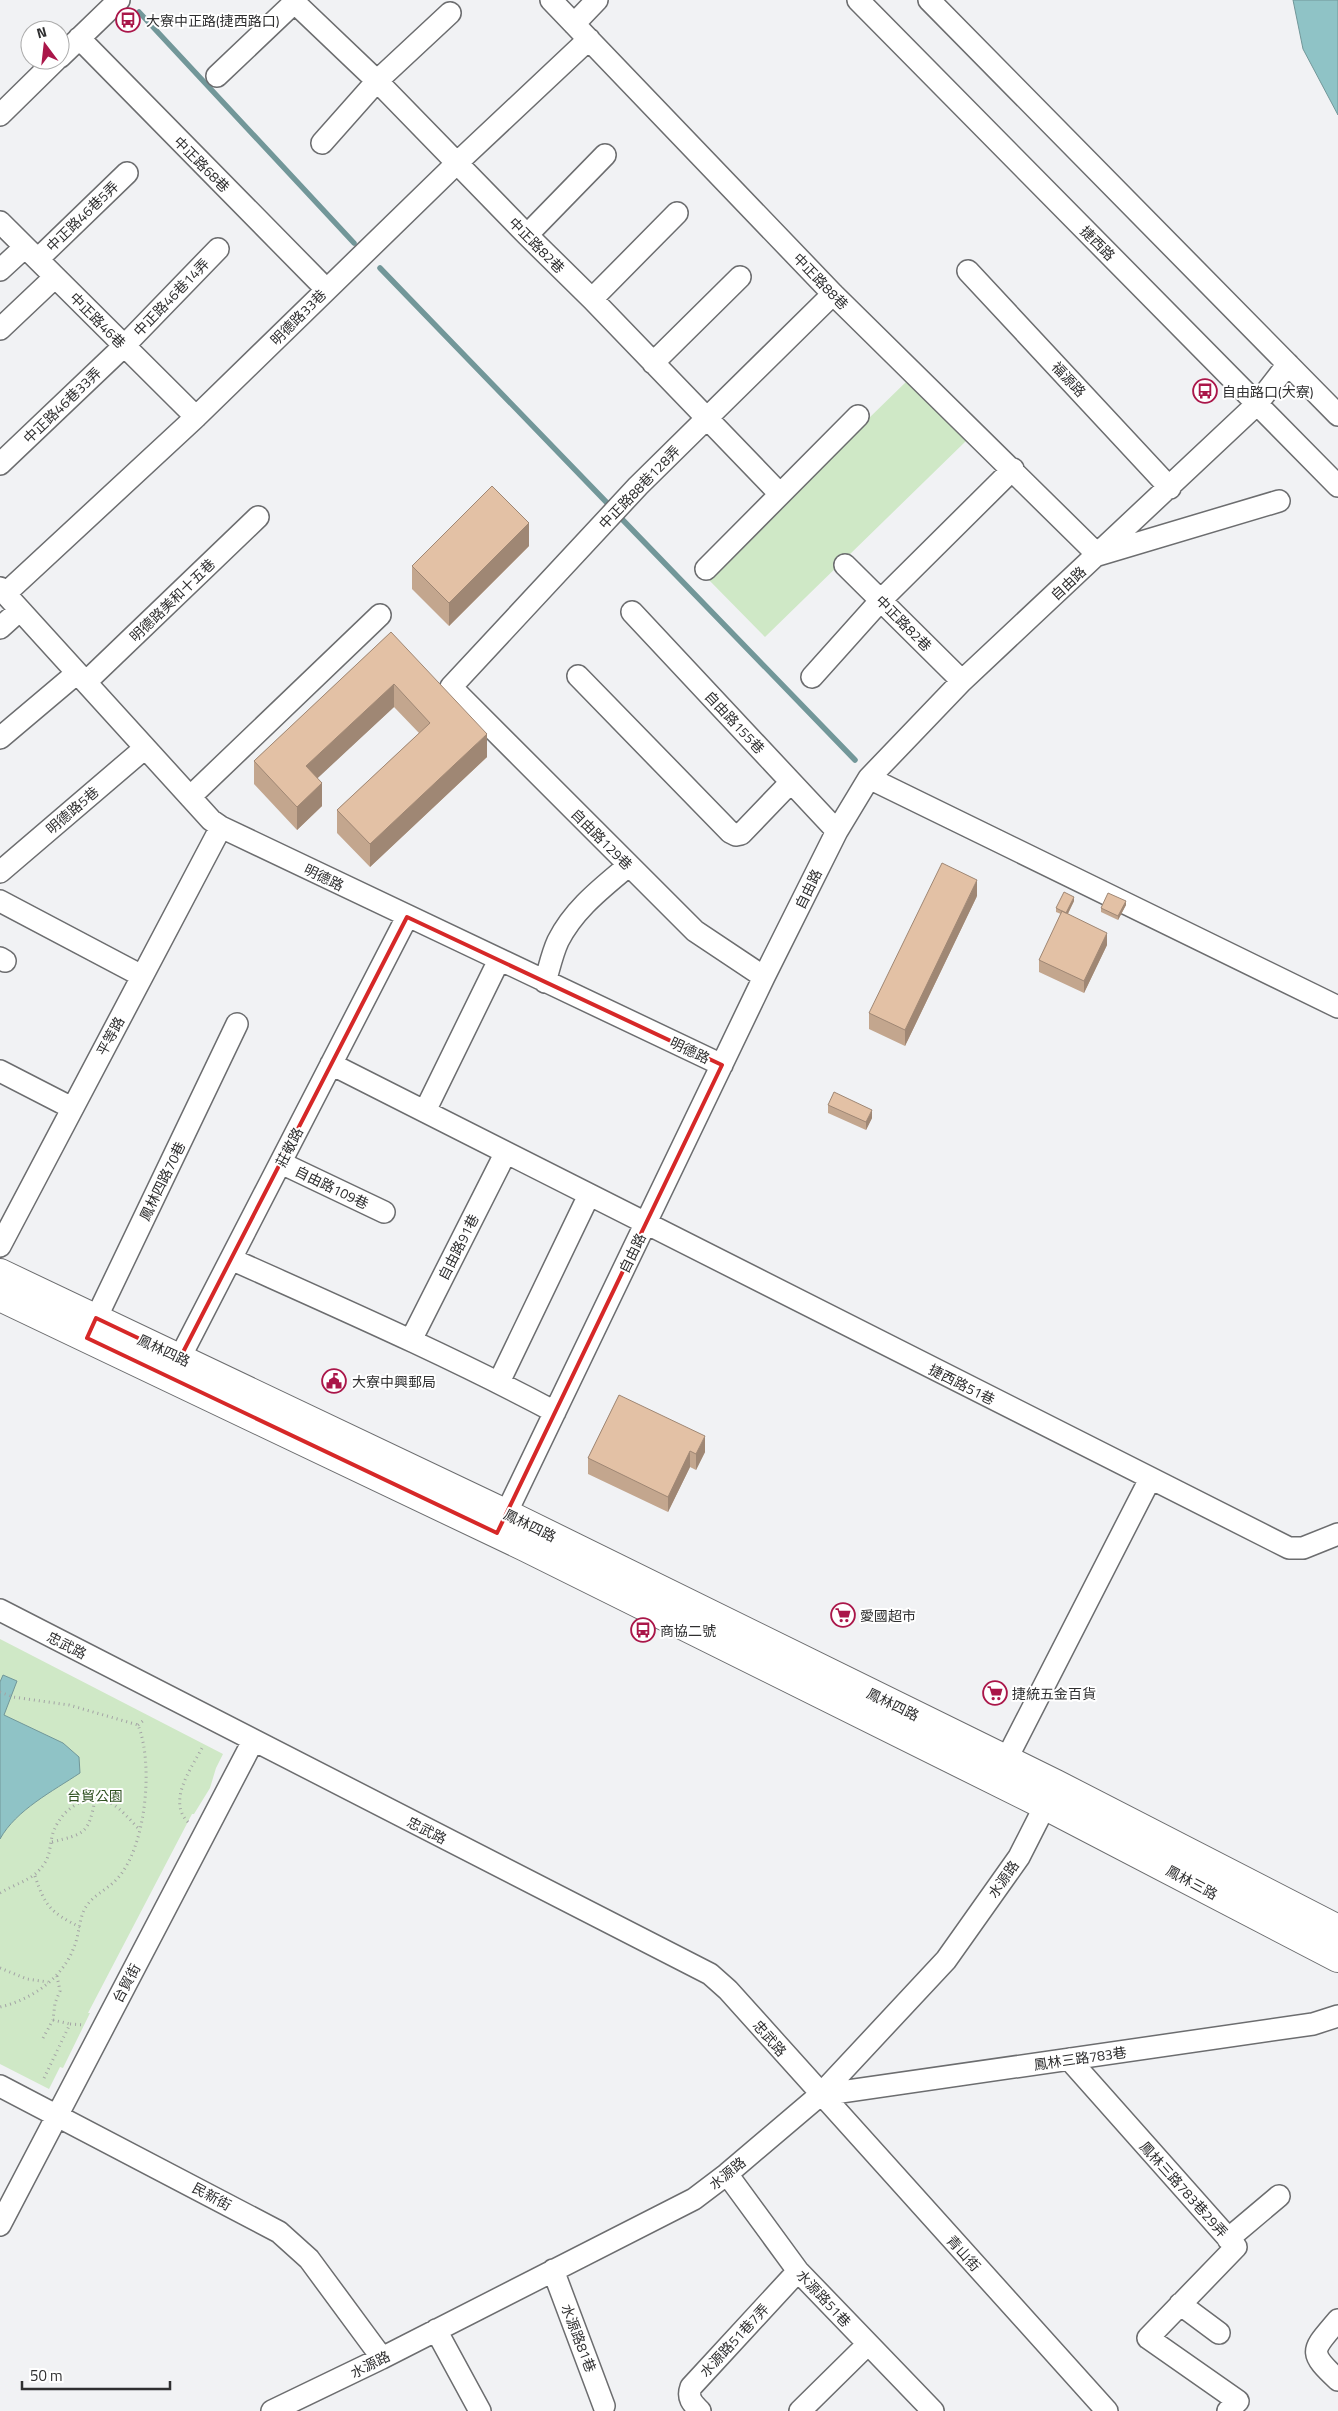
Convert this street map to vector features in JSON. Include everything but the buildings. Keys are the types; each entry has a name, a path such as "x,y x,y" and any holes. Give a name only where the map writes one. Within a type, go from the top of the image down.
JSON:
{"main road":[{"name":"鳳林四路","path":"0,1273 92,1328 1006,1760 1051,1795"},
{"name":"鳳林四路","path":"0,1297 92,1328"},
{"name":"鳳林四路","path":"502,1523 1051,1795"},
{"name":"鳳林三路","path":"1051,1795 1338,1929"},
{"name":"鳳林三路","path":"1051,1795 1338,1958"}],"street":[{"name":"中正路88巷","path":"551,0 833,294 1013,469 1098,555"},
{"path":"574,24 597,0"},
{"name":"捷西路","path":"858,0 1338,486"},
{"path":"929,0 1338,415"},
{"path":"70,47 114,1"},
{"path":"217,76 294,1"},
{"name":"中正路82巷","path":"294,1 377,81 592,299 780,494"},
{"path":"322,143 377,81 450,13"},
{"name":"中正路68巷","path":"79,38 326,289"},
{"name":"明德路33巷","path":"3,591 196,418 326,289 589,39"},
{"path":"0,115 46,70"},
{"path":"527,235 605,155"},
{"name":"中正路46巷5弄","path":"0,270 31,253 127,173"},
{"path":"592,299 677,213"},
{"name":"中正路46巷","path":"0,222 196,418"},
{"name":"中正路46巷14弄","path":"124,346 218,249"},
{"name":"福源路","path":"968,271 1170,488"},
{"path":"0,329 55,277"},
{"path":"654,363 740,277"},
{"name":"中正路88巷128弄","path":"451,686 638,486 833,294"},
{"name":"中正路46巷33弄","path":"0,464 124,346"},
{"name":"自由路","path":"502,1523 764,977 837,831 870,778 962,681 1170,488 1257,404 1288,364"},
{"path":"706,569 858,416"},
{"path":"812,677 881,600 1013,469"},
{"path":"1098,555 1279,501"},
{"name":"明德路美和十五巷","path":"0,738 82,678 258,517"},
{"name":"中正路82巷","path":"845,565 962,681"},
{"name":"明德路","path":"3,591 211,820 221,827 722,1065"},
{"path":"0,628 20,610"},
{"name":"自由路155巷","path":"632,612 837,831"},
{"path":"190,797 380,615"},
{"path":"578,676 730,832 736,835 741,834 791,782"},
{"name":"自由路129巷","path":"451,686 695,932 764,977"},
{"name":"明德路5巷","path":"0,872 145,748"},
{"path":"870,778 1338,1007"},
{"name":"平等路","path":"0,1246 221,827"},
{"path":"545,982 557,943 568,925 584,904 628,866"},
{"path":"0,900 142,976"},
{"name":"莊敬路","path":"175,1368 407,917"},
{"path":"425,1111 499,960"},
{"name":"鳳林四路70巷","path":"92,1328 237,1024"},
{"path":"331,1064 505,1154 590,1195 499,1382"},
{"path":"0,1071 72,1108"},
{"name":"自由路91巷","path":"411,1340 505,1154"},
{"name":"自由路109巷","path":"280,1163 384,1212"},
{"name":"捷西路51巷","path":"590,1195 819,1313 1289,1548 1304,1548 1338,1534"},
{"path":"231,1259 411,1340 499,1382 556,1412"},
{"path":"1006,1760 1150,1478"},
{"name":"忠武路","path":"0,1610 710,1974 728,1990 820,2095"},
{"name":"台貿街","path":"0,2225 253,1741"},
{"name":"水源路","path":"272,2411 302,2405 382,2358 694,2199 727,2174 820,2095 946,1960 1019,1856 1051,1795"},
{"name":"鳳林三路783巷","path":"820,2095 1313,2024 1338,2016"},
{"name":"鳳林三路783巷29弄","path":"1069,2059 1236,2246 1148,2338 1238,2400 1233,2409"},
{"name":"民新街","path":"0,2086 57,2114 279,2232 309,2259 382,2358"},
{"name":"青山街","path":"820,2095 1107,2411"},
{"name":"水源路51巷","path":"727,2174 798,2271 933,2411"},
{"path":"1228,2239 1279,2196"},
{"name":"水源路81巷","path":"553,2270 604,2406"},
{"name":"水源路51巷7弄","path":"700,2411 688,2394 691,2387 798,2271"},
{"path":"1180,2304 1219,2333"},
{"path":"1338,2320 1317,2346 1316,2356 1319,2362 1338,2380"},
{"path":"436,2330 480,2411"},
{"path":"800,2411 868,2344"}],"path":[{"path":"0,1692 13,1697 69,1705 138,1725"},
{"path":"138,1725 145,1719"},
{"path":"0,2007 15,2004 35,1993 57,1976 74,1949 84,1911 95,1895 116,1880 127,1866 134,1852 145,1790 142,1736 138,1725"},
{"path":"194,1829 182,1817 180,1793 202,1748"},
{"path":"0,1893 35,1876 45,1863 54,1830 62,1815 80,1801 95,1799 113,1804 139,1829"},
{"path":"52,1842 80,1835 91,1822 95,1799"},
{"path":"35,1876 42,1896 56,1916 80,1927"},
{"path":"0,1968 27,1979 48,1982"},
{"path":"43,2038 53,2020 55,2003 60,1991 57,1976"},
{"path":"53,2020 89,2026"},
{"path":"44,2078 70,2024"}],"highlighted area":[{"path":"407,917 722,1065 497,1533 87,1338 96,1318 180,1358"}],"green space":[{"path":"908,380 967,440 765,637 706,577"},
{"name":"台貿公園","path":"0,1639 223,1754 216,1768 210,1788 194,1814 192,1814 88,2013 90,2013 63,2068 60,2067 49,2089 0,2064"}],"water":[{"path":"1293,0 1338,0 1338,115 1303,49"},
{"path":"3,1675 17,1681 4,1715 63,1743 79,1757 80,1773 25,1810 15,1819 0,1839 0,1682"}],"waterway":[{"path":"139,12 354,243"},
{"path":"380,268 612,508"},
{"path":"618,515 855,760"}],"place":[{"name":"大寮中正路(捷西路口)","path":"128,20"},
{"name":"自由路口(大寮)","path":"1205,391"},
{"name":"大寮中興郵局","path":"334,1381"},
{"name":"愛國超市","path":"843,1615"},
{"name":"商協二號","path":"643,1630"},
{"name":"捷統五金百貨","path":"995,1693"}]}
